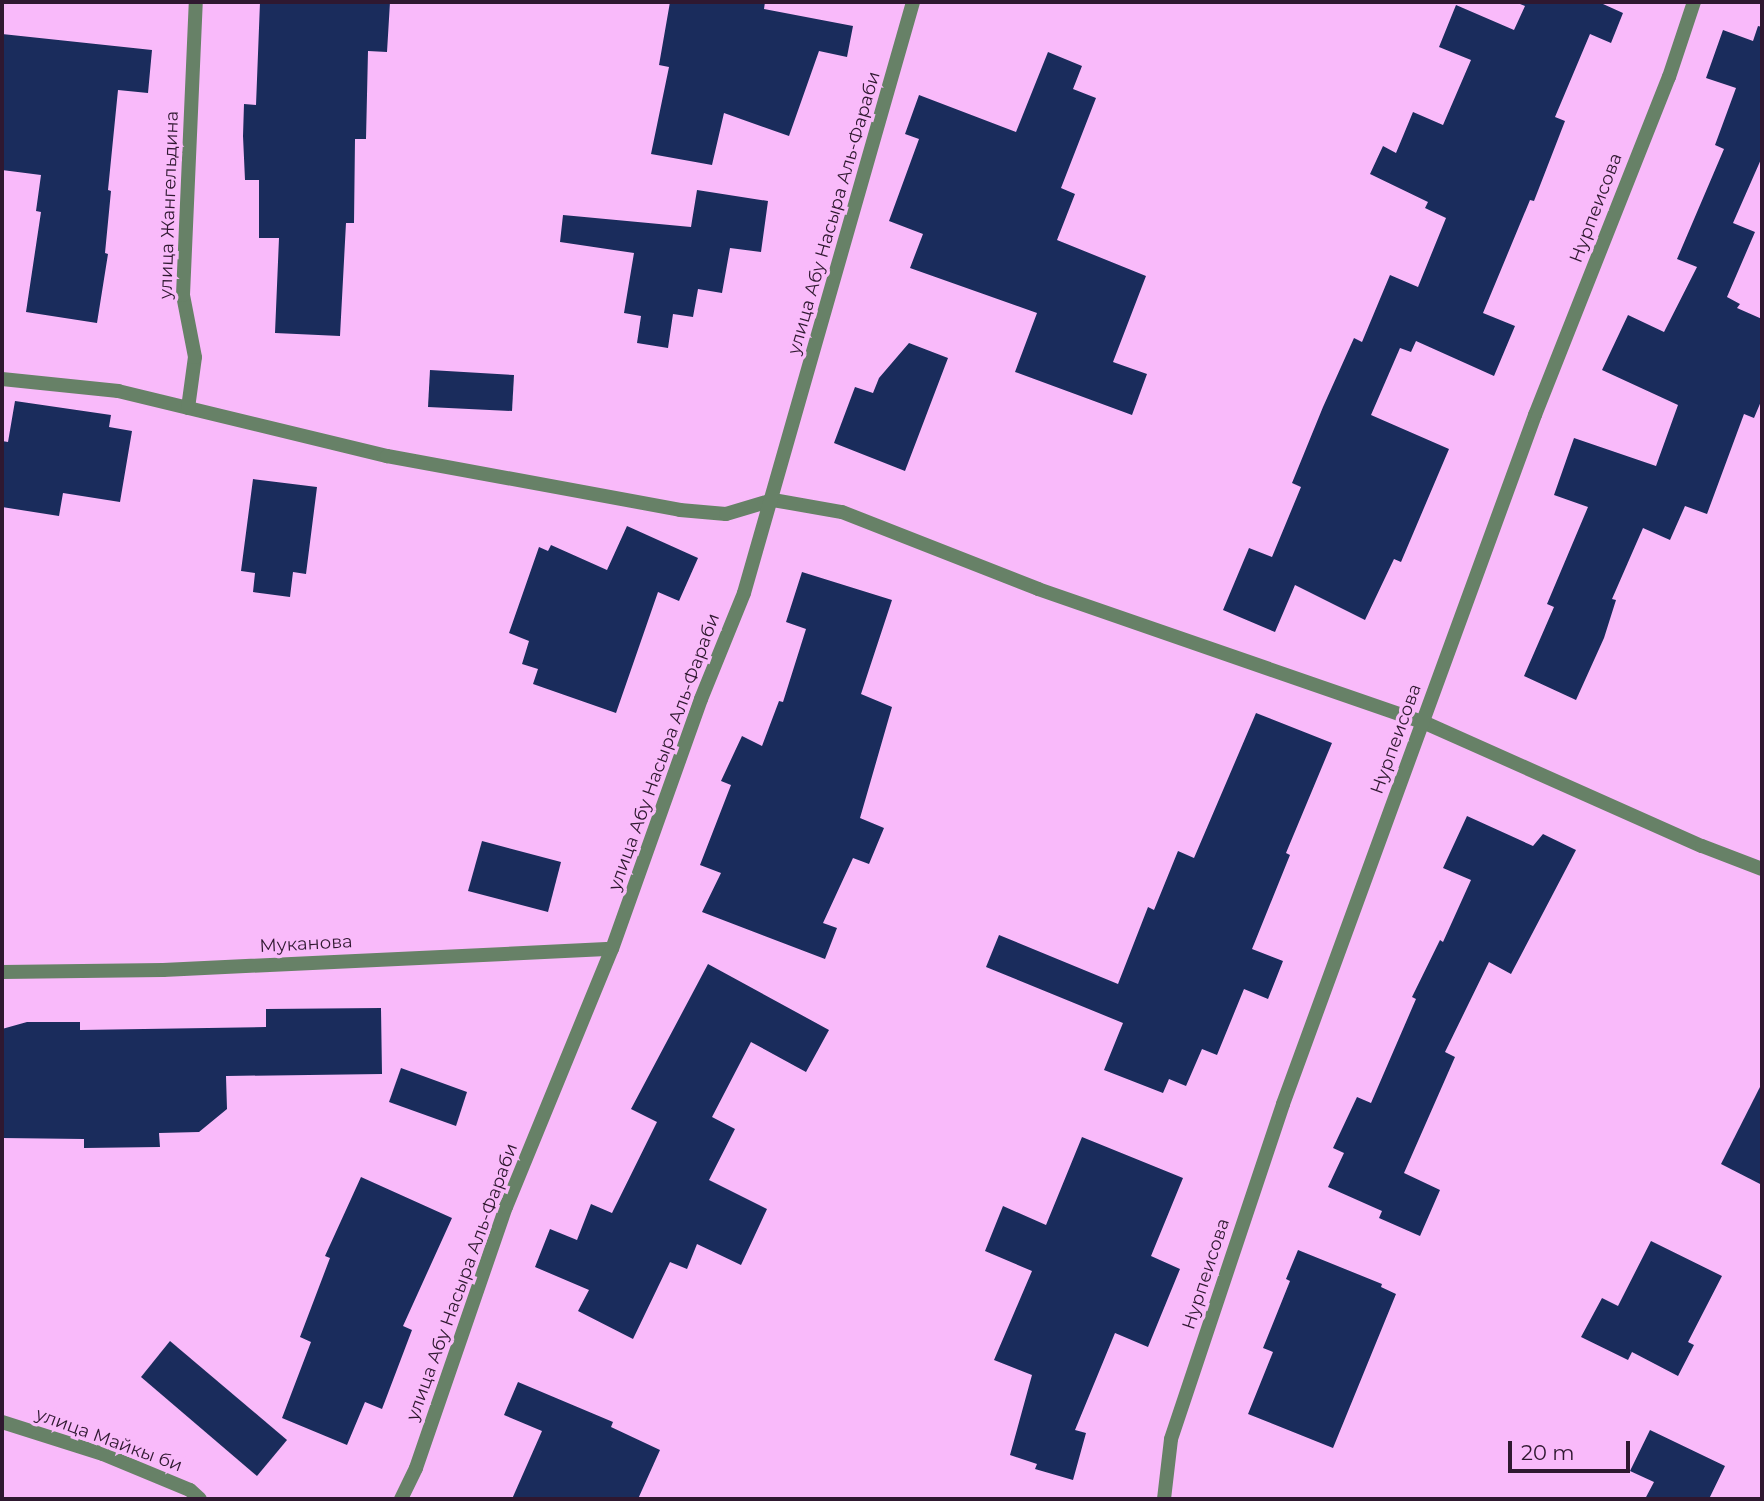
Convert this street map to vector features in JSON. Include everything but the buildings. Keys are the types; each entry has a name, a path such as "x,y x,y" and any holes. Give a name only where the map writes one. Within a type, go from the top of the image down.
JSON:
{"street":[{"name":"улица Жангельдина","path":"188,408 195,357 183,295 196,2"},
{"name":"улица Абу Насыра Аль-Фараби","path":"401,1499 416,1468 506,1207 612,949 701,699 744,593 913,2"},
{"name":"Нурпеисова","path":"1164,1499 1175,1426 1283,1104 1535,415 1669,77 1694,2"},
{"path":"2,379 118,391 387,456 680,510 726,514 773,499 842,512 1038,589 1423,722 1702,846 1762,869"},
{"name":"Муканова","path":"2,972 163,970 612,949"},
{"name":"улица Майкы би","path":"2,1422 103,1454 190,1490 200,1499"}]}
